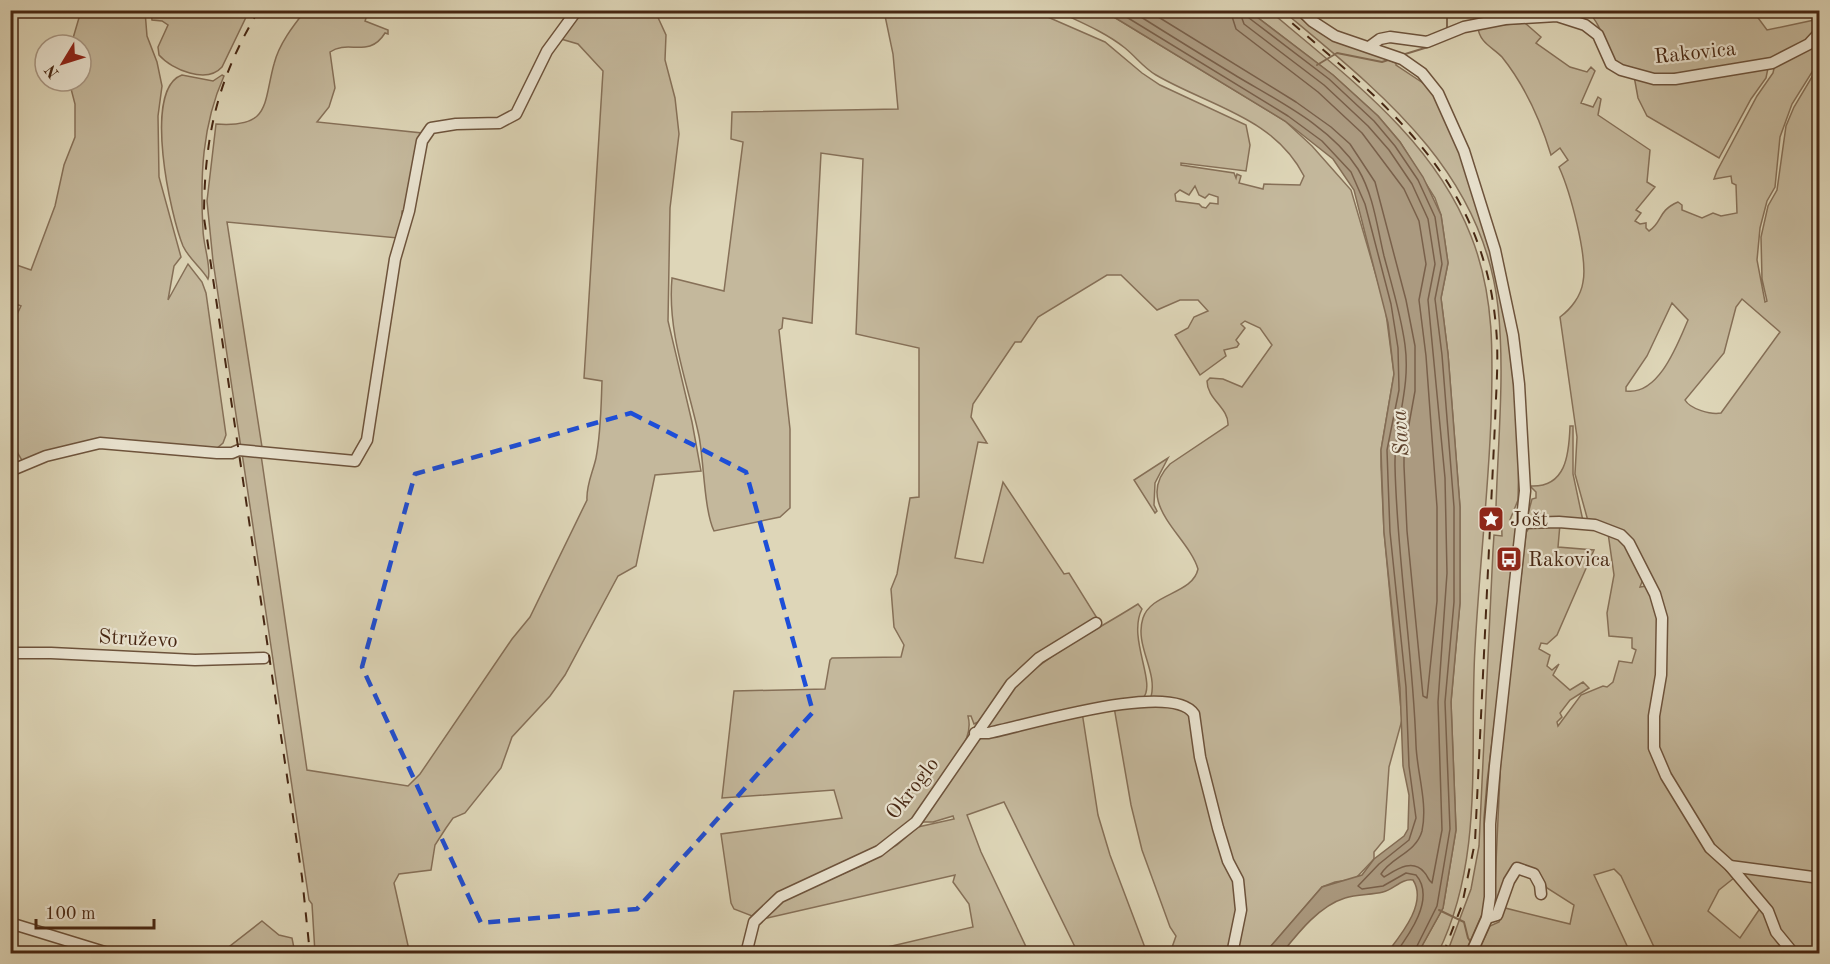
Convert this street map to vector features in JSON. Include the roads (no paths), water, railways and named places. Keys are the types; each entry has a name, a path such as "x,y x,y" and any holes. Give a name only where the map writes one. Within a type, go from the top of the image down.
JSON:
{"street":[{"path":"10,471 46,456 100,443 232,453 239,450 355,461 360,456 367,440 392,279 409,211 422,141 431,128 456,124 499,123 516,114 547,51 573,19 576,10"},
{"path":"1301,10 1324,30 1398,57 1429,81 1448,110 1495,250 1513,335 1519,384 1525,491 1495,766 1490,824 1490,897 1487,918 1471,954"},
{"name":"Rakovica","path":"1369,47 1380,39 1390,37 1427,42 1447,33 1505,19 1557,16 1586,25 1598,35 1611,64 1630,74 1654,79 1675,79 1772,63 1809,44 1820,32"},
{"path":"1522,523 1559,522 1595,525 1621,535 1629,543 1655,594 1662,618 1661,675 1654,716 1654,748 1666,776 1710,848 1730,866 1768,911 1776,932 1794,954"},
{"name":"Okroglo","path":"746,954 754,922 780,897 879,851 916,822 1000,697 1020,675 1053,649 1096,623"},
{"name":"Struževo","path":"10,653 195,660 264,658"},
{"path":"975,733 988,734 1073,712 1145,701 1182,704 1191,709 1218,828 1228,861 1238,880 1241,910 1232,954"},
{"path":"1730,866 1820,878"},
{"path":"1487,918 1497,915 1509,881 1517,868 1534,874 1540,885 1541,894"},
{"path":"10,923 111,954"}],"water":[{"name":"Sava","path":"1104,11 1249,11 1333,75 1378,116 1400,142 1423,177 1441,215 1448,263 1441,298 1448,354 1460,507 1460,603 1451,702 1456,830 1443,908 1418,953 1387,953 1415,909 1417,889 1413,880 1409,880 1383,892 1350,897 1335,902 1310,921 1282,953 1265,953 1322,887 1362,875 1374,859 1404,836 1408,829 1409,795 1403,766 1400,688 1384,532 1381,450 1394,374 1388,323 1354,190 1333,159 1285,121"}],"waterway":[{"path":"1447,10 1447,28"},
{"path":"1402,55 1428,47"},
{"path":"1317,65 1337,53 1382,62 1391,59"},
{"path":"1439,910 1464,922 1472,944"}],"railway":[{"path":"259,10 233,60 216,110 207,161 204,218 302,877 310,954"},
{"path":"1277,10 1354,77 1421,146 1449,185 1471,227 1487,274 1496,327 1497,363 1475,842 1462,905 1443,954"}],"place":[{"name":"Jošt","path":"1491,519"},
{"name":"Rakovica","path":"1509,559"}]}
